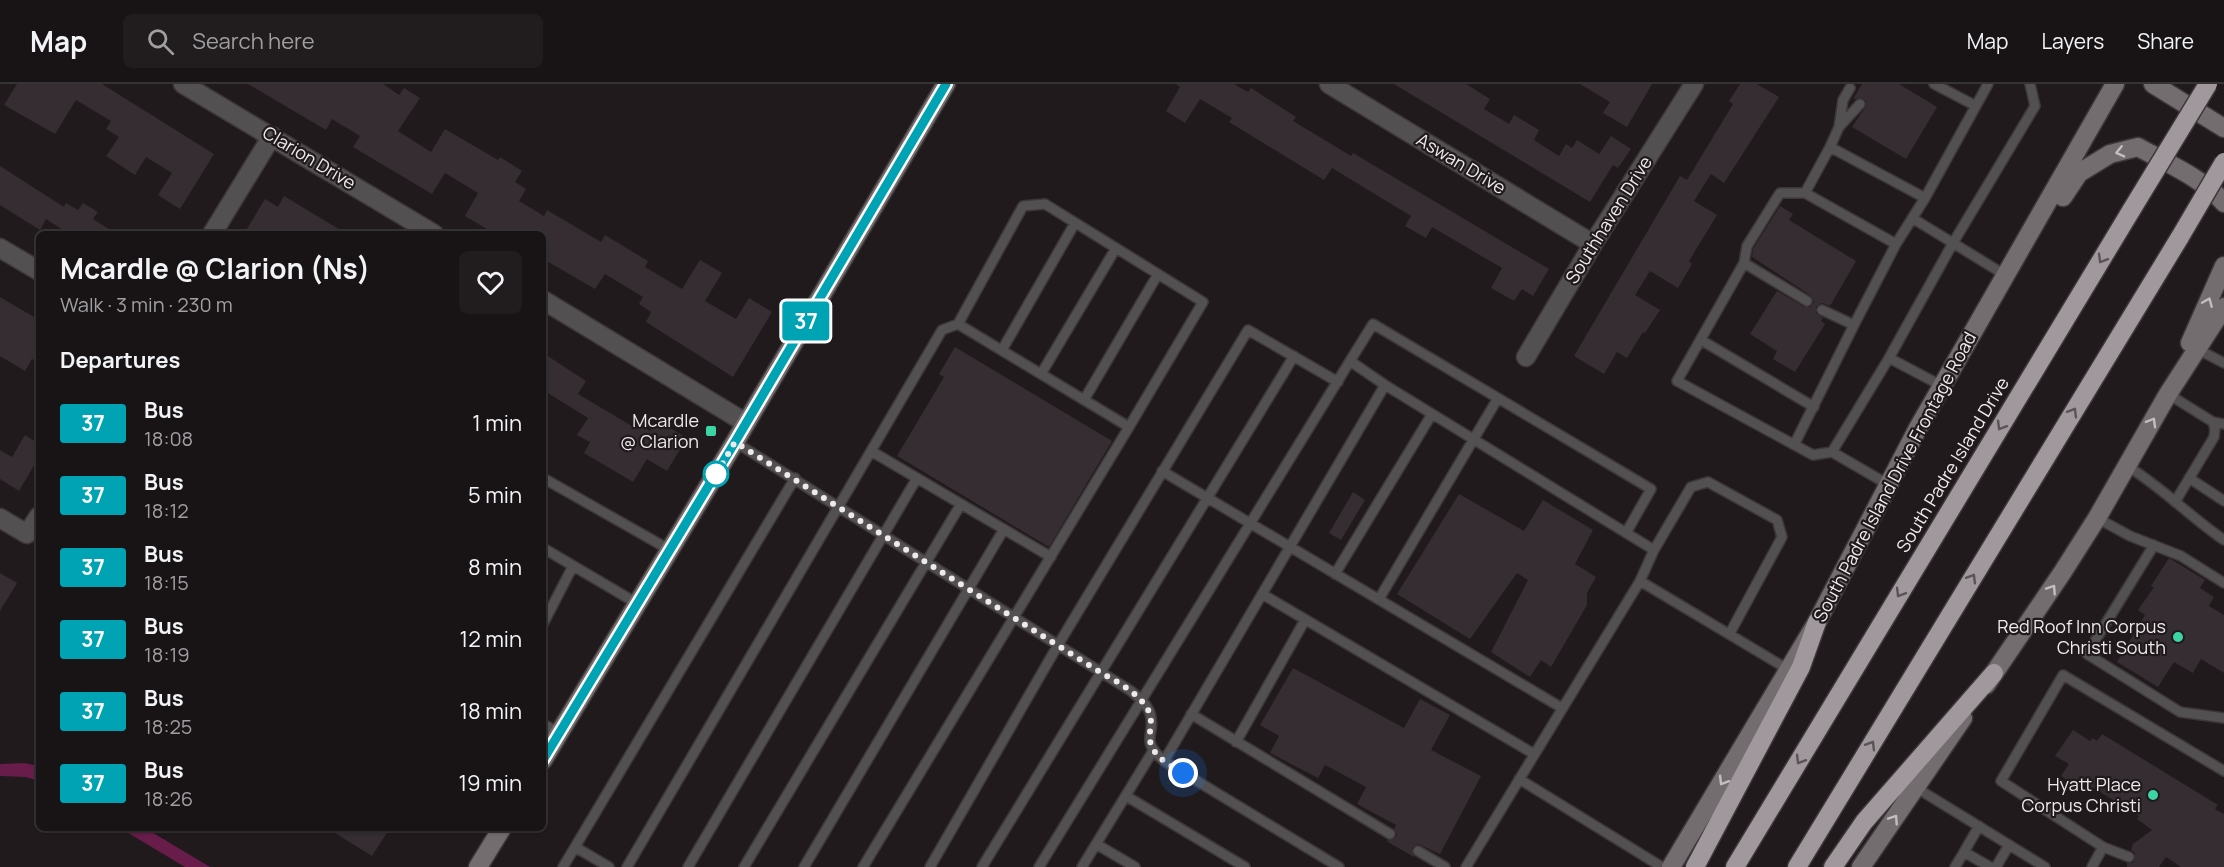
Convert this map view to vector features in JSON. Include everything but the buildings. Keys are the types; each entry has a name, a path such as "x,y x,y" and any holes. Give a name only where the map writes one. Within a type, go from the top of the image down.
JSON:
{"highway":[{"name":"South Padre Island Drive","path":"1735,867 2208,84"},
{"path":"1797,867 2224,162"},
{"path":"1695,867 1801,668 1817,622"},
{"path":"1833,867 1864,822 1994,673"}],"main road":[{"path":"546,755 735,442 946,84"},
{"name":"South Padre Island Drive Frontage Road","path":"1671,867 1817,622 1942,386 2115,84"},
{"path":"2153,84 2224,128"},
{"path":"2006,273 2041,230 2079,173 2110,154 2138,147 2185,173 2219,196 2224,203"},
{"path":"2168,394 2224,266"},
{"path":"1861,867 2062,573 2097,518 2168,394 2222,314"},
{"path":"478,867 500,831"}],"street":[{"name":"Clarion Drive","path":"183,84 429,231"},
{"name":"Aswan Drive","path":"1329,84 1593,244"},
{"name":"Southhaven Drive","path":"1526,357 1593,244 1694,84"},
{"path":"214,231 272,136"},
{"path":"0,248 36,269"},
{"path":"546,302 746,423"},
{"path":"0,518 27,534 36,520"}],"lane":[{"path":"1934,84 1976,106"},
{"path":"1794,445 1896,244 1925,198 1988,84"},
{"path":"1832,452 2035,106 2031,84"},
{"path":"1805,193 1839,126 1843,100 1850,88"},
{"path":"1839,126 1860,104"},
{"path":"1830,147 1925,198"},
{"path":"1889,484 1832,452 1813,455 1677,381 1744,263 1747,246 1780,193 1805,193 1896,244"},
{"path":"627,867 942,330 958,324 1023,206 1045,204 1203,302 1052,557 863,867"},
{"path":"1912,218 2006,273"},
{"path":"1002,350 1076,223"},
{"path":"1041,374 1116,248"},
{"path":"1744,263 1807,301"},
{"path":"1084,400 1158,274"},
{"path":"1822,310 1854,325"},
{"path":"958,324 1129,427"},
{"path":"1039,867 1372,324 1651,489 1626,533"},
{"path":"930,867 1058,645 1248,330 1338,382"},
{"path":"1701,340 1814,407"},
{"path":"2197,349 2224,363"},
{"path":"982,867 1294,356"},
{"path":"1889,358 1942,386"},
{"path":"1350,361 1385,385 1654,550"},
{"path":"1164,761 1385,385"},
{"path":"2168,394 2213,422 2224,424"},
{"path":"1379,599 1498,398"},
{"path":"1335,574 1432,414"},
{"path":"2175,502 2214,437 2213,422"},
{"path":"735,442 1058,645 1141,700 1150,712 1149,740 1153,751 1164,761 1339,867"},
{"path":"871,451 1052,557"},
{"path":"2127,466 2150,480 2224,540"},
{"path":"1162,471 1562,708"},
{"path":"563,867 795,478"},
{"path":"688,867 917,478"},
{"path":"2190,478 2224,501"},
{"path":"546,480 670,550"},
{"path":"1466,867 1640,581 1654,550 1691,487 1708,482 1777,520 1782,537 1730,633"},
{"path":"744,867 961,504"},
{"path":"2097,518 2130,536 2181,556 2224,583"},
{"path":"804,867 1005,529"},
{"path":"2154,544 2087,654 2180,712 2224,718"},
{"path":"546,550 638,604"},
{"path":"546,618 573,566"},
{"path":"1640,581 1789,670"},
{"path":"1262,594 1534,754"},
{"path":"1236,742 1305,620"},
{"path":"2129,857 2103,847 2001,781 2063,675 2224,771"},
{"path":"1191,714 1390,834"},
{"path":"546,726 559,734"},
{"path":"1082,867 1153,751"},
{"path":"1519,780 1662,867"},
{"path":"1915,787 2044,867"},
{"path":"1126,796 1245,867"},
{"path":"1955,867 1979,826"},
{"path":"1096,844 1134,867"},
{"path":"1996,867 2009,845"},
{"path":"575,847 609,867"},
{"path":"2092,867 2103,847"},
{"path":"1418,851 1445,867"},
{"path":"1964,852 1990,867"}],"shaded area":[{"path":"24,763 36,765 36,780 26,777 0,776 0,764"},
{"path":"125,831 150,831 210,867 185,867"}],"bus line":[{"name":"37","path":"546,755 735,442 946,84"}],"place":[{"name":"Mcardle @ Clarion","path":"711,431"},
{"name":"Red Roof Inn Corpus Christi South","path":"2178,637"},
{"name":"Hyatt Place Corpus Christi","path":"2153,795"}],"route":[{"path":"716,474 714,478 735,442 1131,691 1150,712 1149,740 1153,751 1183,773"}]}
